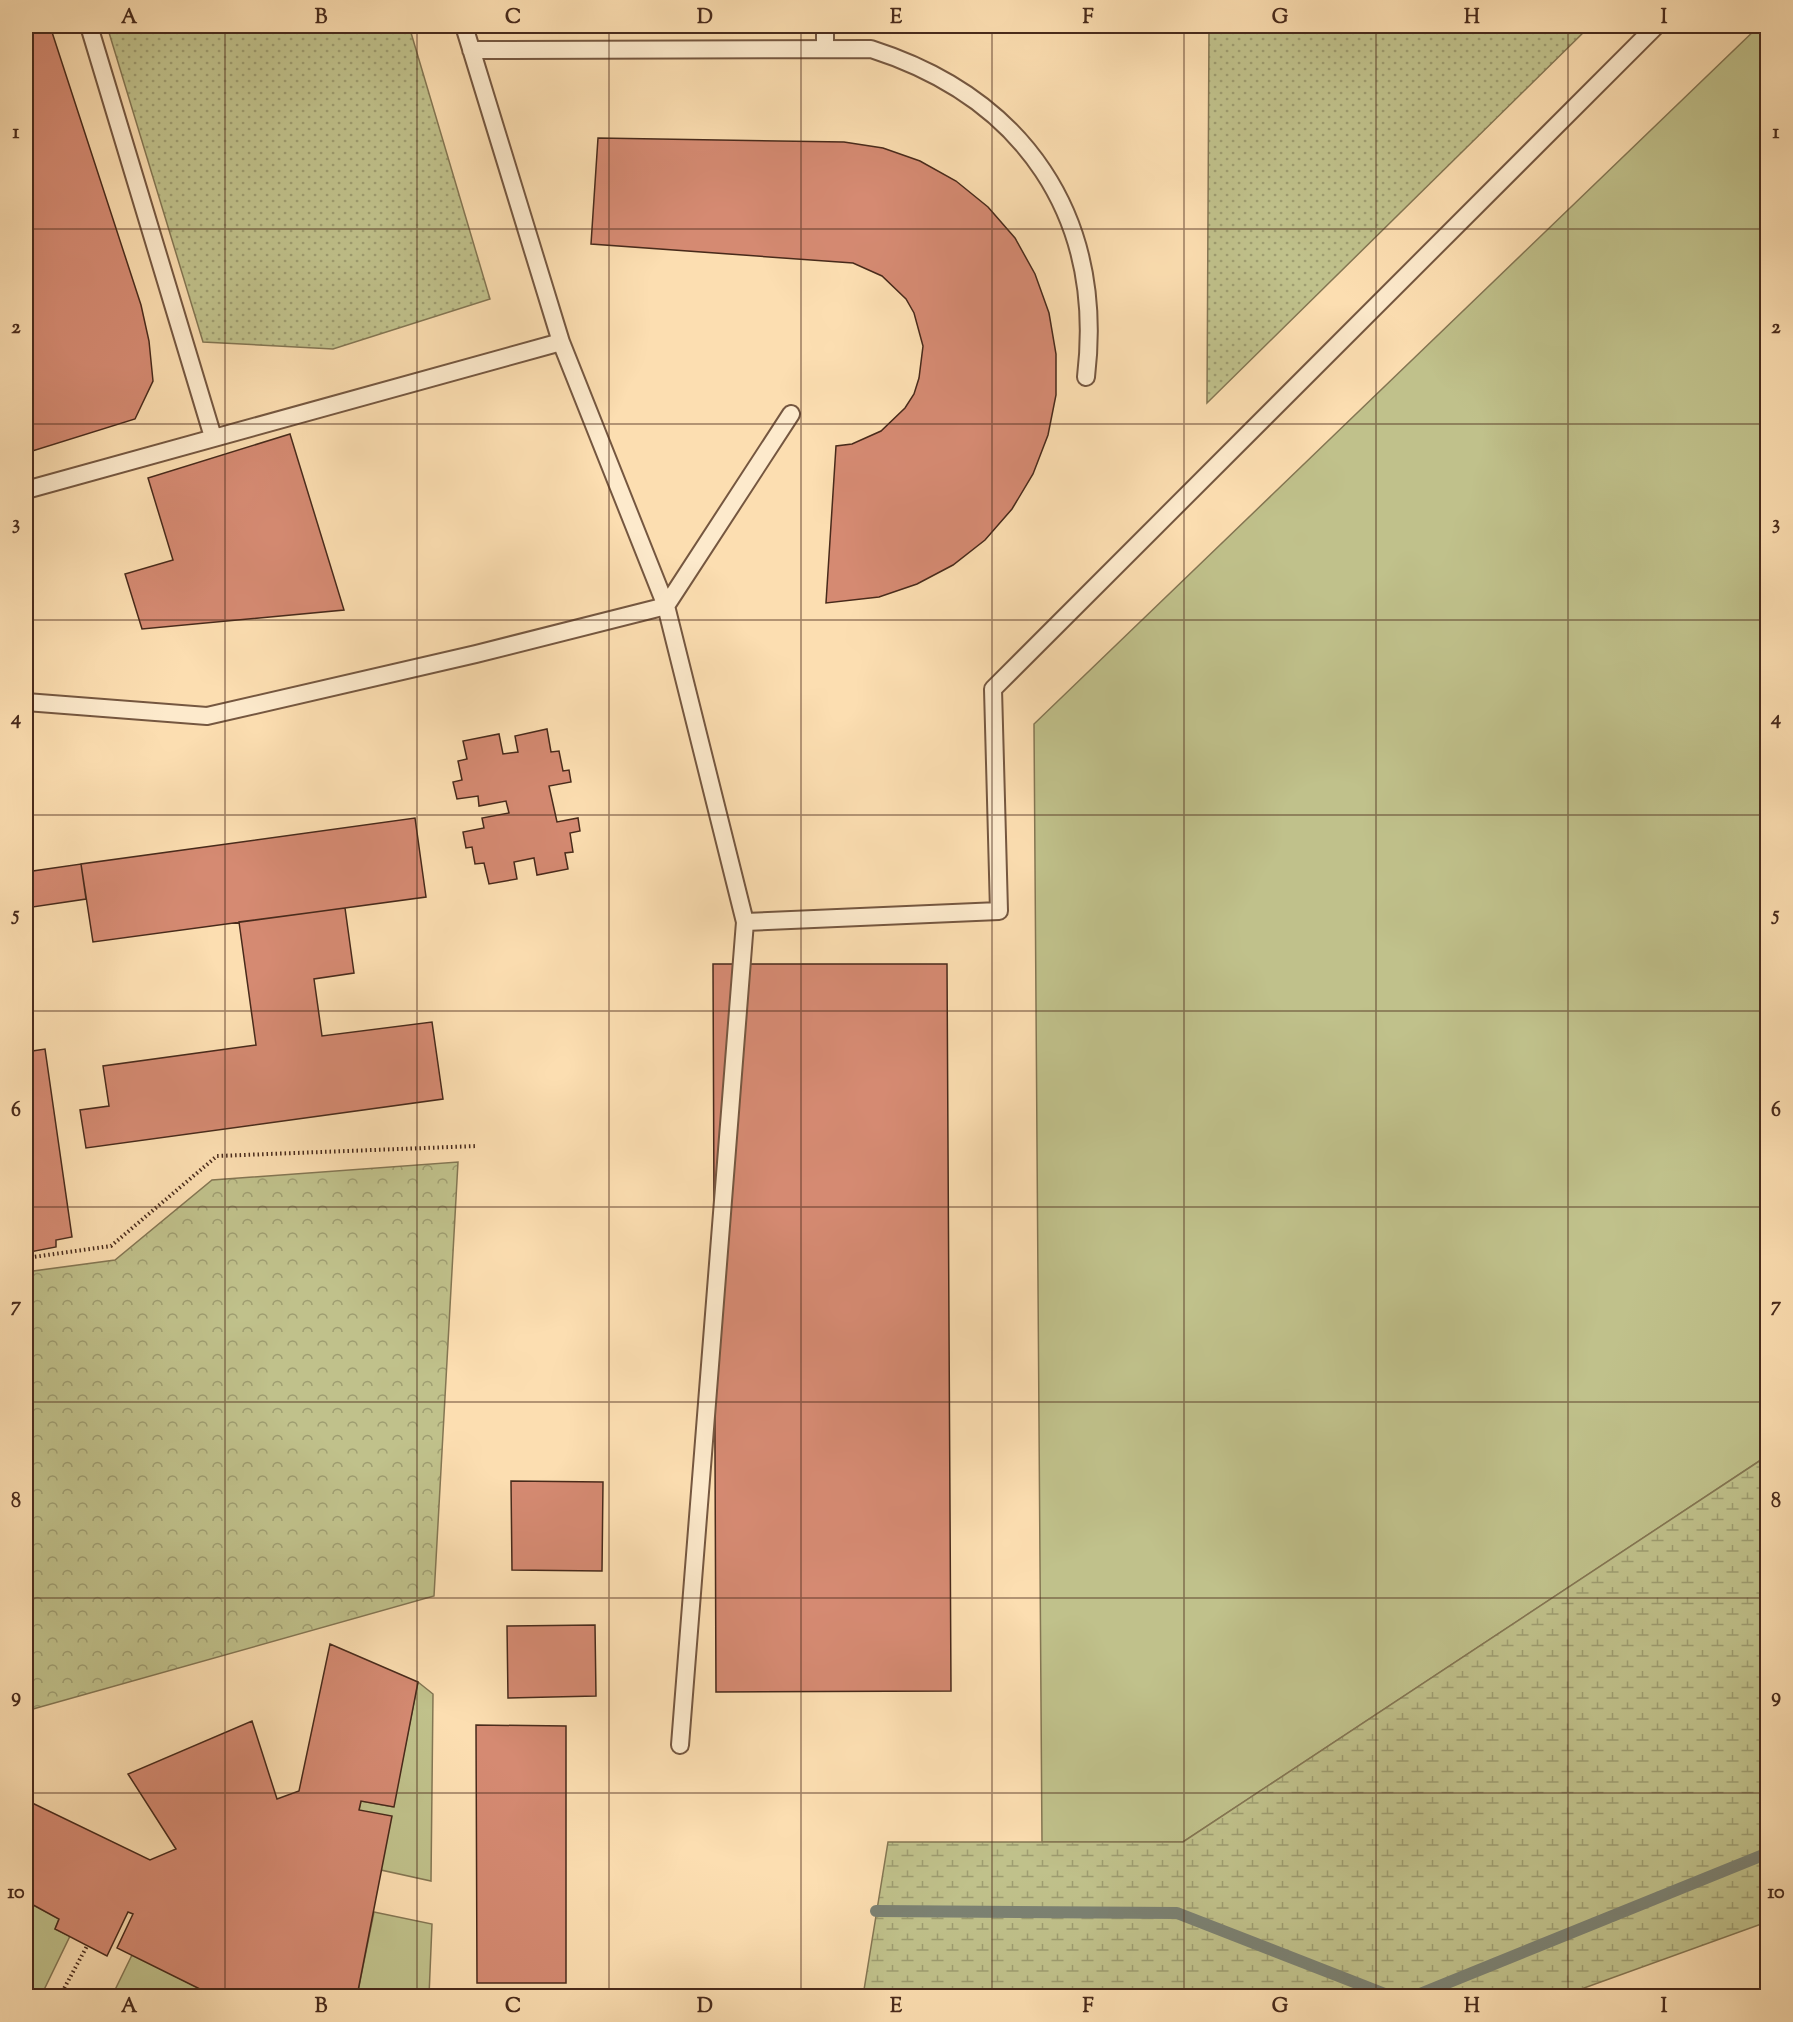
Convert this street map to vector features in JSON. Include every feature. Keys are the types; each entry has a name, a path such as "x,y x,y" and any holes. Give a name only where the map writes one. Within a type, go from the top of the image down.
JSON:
{"lane":[{"path":"89,26 213,437"},
{"path":"464,26 561,342 666,606 745,922 680,1745"},
{"path":"825,26 825,49"},
{"path":"745,922 999,911 993,689 1656,26"},
{"path":"471,50 871,49 911,62 949,81 991,112 1014,133 1041,166 1070,224 1083,267 1089,304 1090,341 1086,377"},
{"path":"26,490 561,342"},
{"path":"26,702 207,716 476,654 666,606 791,414"}],"path":[{"path":"26,1258 111,1246 217,1156 477,1146"},
{"path":"60,1996 87,1946"}],"green space":[{"path":"107,26 409,26 490,299 333,349 203,342"},
{"path":"1209,26 1590,26 1207,403"},
{"path":"1759,26 1767,26 1767,1456 1183,1842 1042,1842 1034,724"},
{"path":"458,1162 434,1596 26,1711 26,1272 115,1260 212,1180"},
{"path":"1767,1456 1767,1922 1562,1996 863,1996 888,1842 1183,1842"},
{"path":"418,1682 433,1694 431,1881 381,1870 359,1810 361,1801 393,1807"},
{"path":"26,1901 59,1919 55,1929 70,1936 41,1996 26,1996"},
{"path":"374,1912 432,1924 429,1996 357,1996"},
{"path":"132,1955 214,1996 112,1996"}],"building":[{"path":"26,26 50,26 141,305 149,341 153,381 135,419 26,453"},
{"path":"598,138 844,142 883,148 920,161 956,181 988,207 1015,238 1035,274 1049,313 1056,354 1056,395 1048,435 1033,474 1012,509 985,540 953,565 917,584 879,597 826,603 836,446 852,444 881,431 905,408 914,394 919,378 923,346 914,313 906,299 882,276 853,263 591,244"},
{"path":"290,434 344,610 142,629 125,574 173,560 148,478"},
{"path":"547,729 551,752 559,751 563,771 569,770 571,782 549,786 557,822 578,818 580,831 570,833 573,852 565,853 568,869 537,875 534,858 514,862 517,879 489,884 484,863 475,864 472,847 466,848 463,832 484,828 482,818 509,813 506,801 479,806 478,796 457,799 453,782 462,780 458,761 467,759 463,741 499,734 503,754 518,752 515,736"},
{"path":"415,818 426,897 93,942 81,864"},
{"path":"81,864 86,899 26,908 26,872"},
{"path":"345,908 354,973 314,979 322,1036 432,1022 443,1099 86,1148 80,1110 109,1106 103,1066 256,1045 239,922"},
{"path":"26,922 29,944 26,944"},
{"path":"713,964 947,964 951,1691 716,1692"},
{"path":"45,1049 72,1237 56,1240 56,1247 30,1252 28,1246 26,1247 26,1052"},
{"path":"511,1481 603,1482 602,1571 512,1570"},
{"path":"595,1625 596,1696 508,1698 507,1626"},
{"path":"330,1644 418,1682 394,1807 361,1801 359,1810 392,1816 357,1996 214,1996 117,1948 133,1914 128,1912 107,1956 55,1929 59,1919 26,1901 26,1800 150,1860 176,1849 128,1774 252,1721 277,1799 299,1791"},
{"path":"476,1725 566,1726 566,1983 477,1983"}],"waterway":[{"path":"1415,1996 1768,1853"},
{"path":"876,1911 1177,1913 1390,1996"}]}
